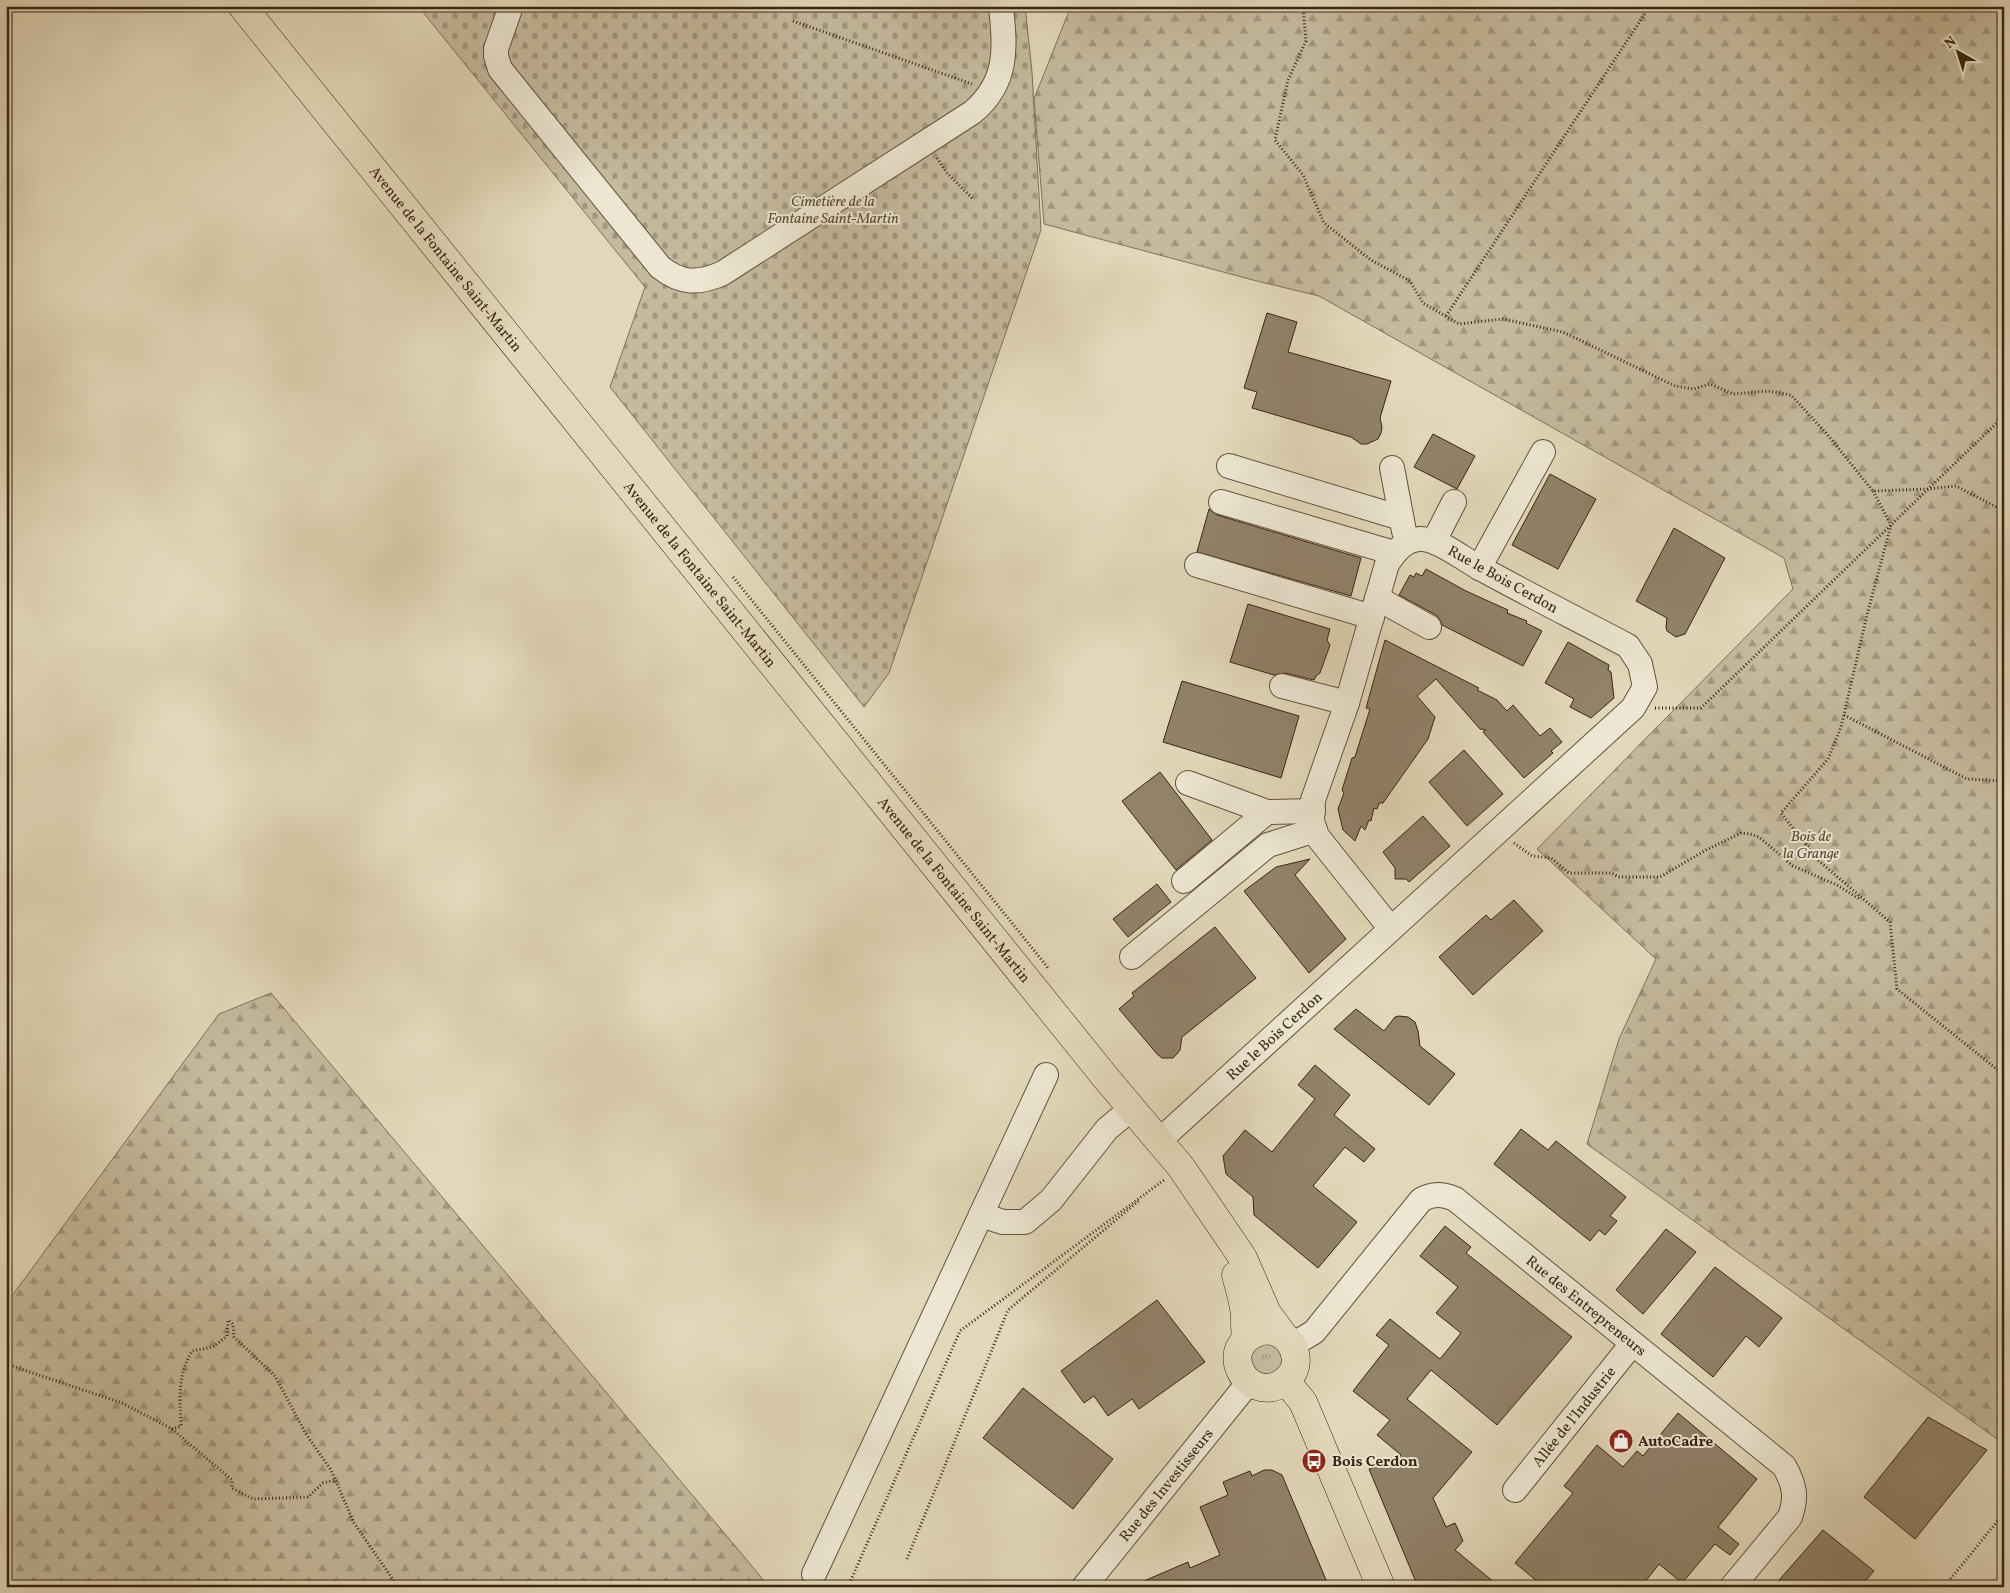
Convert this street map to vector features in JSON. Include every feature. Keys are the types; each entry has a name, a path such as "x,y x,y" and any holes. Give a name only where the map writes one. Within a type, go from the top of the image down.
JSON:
{"main road":[{"name":"Avenue de la Fontaine Saint-Martin","path":"242,6 1131,1109 1181,1168 1243,1258 1266,1313 1288,1340"},
{"path":"1227,1237 1245,1308 1244,1340 1237,1357 1242,1375 1248,1382 1257,1387 1277,1386 1286,1381 1292,1373 1295,1364 1295,1354 1288,1340 1272,1330 1262,1330 1244,1340"},
{"path":"1286,1381 1303,1402 1381,1587"}],"street":[{"path":"511,6 496,49 500,69 660,267 682,280 700,281 723,273 974,112 990,94 998,80 1004,56 1001,6"},
{"path":"1479,568 1543,452"},
{"path":"1229,466 1402,518"},
{"path":"1391,929 1317,836 1313,800 1347,703 1387,564 1400,548 1402,518 1392,468"},
{"path":"1221,502 1400,548"},
{"path":"1434,541 1454,502"},
{"name":"Rue le Bois Cerdon","path":"1159,1141 1633,708 1645,687 1640,664 1628,646 1479,568 1434,541 1419,538 1400,548"},
{"path":"1197,565 1375,608 1429,627"},
{"path":"1282,686 1347,703"},
{"path":"1188,783 1267,812 1314,821"},
{"path":"1184,881 1267,812"},
{"path":"1132,957 1268,845 1314,821"},
{"path":"814,1574 1046,1075"},
{"path":"981,1215 1003,1222 1026,1222 1051,1200 1108,1129 1131,1109"},
{"name":"Rue des Entrepreneurs","path":"1288,1340 1314,1332 1422,1200 1429,1195 1438,1194 1447,1195 1455,1199 1784,1466 1796,1491 1790,1518 1732,1587"},
{"name":"Allée de l'Industrie","path":"1515,1490 1632,1344"},
{"name":"Rue des Investisseurs","path":"1084,1587 1248,1382"}],"path":[{"path":"1303,6 1306,42 1288,80 1275,140 1302,175 1324,223 1371,260 1410,282 1423,303 1459,324 1503,319 1563,332 1675,386 1694,389 1710,384 1734,394 1768,391 1790,395 1826,433 1873,491 1891,525 1867,615 1844,715 1828,759 1782,813 1819,861 1890,922 1897,988 2004,1075"},
{"path":"1446,316 1650,6"},
{"path":"793,21 968,81 990,94"},
{"path":"927,141 947,173 974,200"},
{"path":"1633,708 1701,708 2004,416"},
{"path":"1873,491 1956,486 2004,511"},
{"path":"1844,715 1967,778 2004,781"},
{"path":"1500,831 1532,856 1551,858 1569,873 1612,873 1618,877 1660,877 1706,850 1742,833 1750,834 1759,837 1793,866 1837,884 1870,906"},
{"path":"848,1587 960,1331 1165,1179 1008,1310 907,1559"},
{"path":"172,1429 181,1426 181,1376 187,1360 192,1352 213,1347 227,1336 228,1320 233,1324 234,1337 275,1376 306,1434 331,1470 354,1523 398,1587"},
{"path":"6,1366 9,1365 122,1403 172,1429 232,1480 232,1488 253,1499 308,1497 323,1483 336,1480"},
{"path":"1944,1587 2004,1513"}],"green space":[{"name":"Cimetière de la Fontaine Saint-Martin","path":"418,6 1025,6 1032,72 1041,230 889,673 864,707 610,387 645,287"},
{"name":"Bois de la Grange","path":"1071,6 2004,6 2004,1444 1587,1144 1619,1039 1656,959 1537,849 1793,589 1784,558 1319,296 1044,224 1034,99"},
{"path":"271,993 769,1587 6,1587 6,1304 219,1014"},
{"path":"1259,1338 1287,1353 1280,1374 1258,1377 1246,1353"}],"building":[{"path":"1267,313 1297,322 1288,352 1391,381 1380,418 1382,427 1378,439 1367,444 1361,444 1351,437 1252,408 1257,392 1244,388"},
{"path":"1433,434 1475,456 1457,489 1414,467"},
{"path":"1550,474 1596,499 1558,569 1512,545"},
{"path":"1209,509 1217,515 1361,558 1351,596 1197,552"},
{"path":"1674,528 1725,558 1685,634 1676,637 1667,631 1667,618 1636,601"},
{"path":"1426,569 1466,591 1508,610 1507,613 1527,621 1526,623 1542,631 1523,666 1442,625 1436,615 1399,595 1410,575 1414,577 1416,573 1422,576"},
{"path":"1248,604 1330,629 1327,640 1330,645 1320,673 1314,680 1285,673 1274,675 1230,662"},
{"path":"1385,640 1479,688 1477,690 1497,700 1507,711 1513,705 1540,736 1550,728 1562,742 1551,751 1553,753 1524,778 1483,732 1486,730 1480,729 1436,679 1417,696 1435,717 1428,739 1383,803 1379,803 1377,809 1374,808 1371,821 1369,820 1365,830 1361,826 1355,841 1343,830 1338,809 1344,793 1342,790 1352,758 1355,757 1370,709 1366,708"},
{"path":"1568,642 1609,665 1608,670 1611,672 1614,698 1591,718 1570,707 1574,699 1545,683"},
{"path":"1182,681 1299,716 1281,778 1163,742"},
{"path":"1464,750 1503,794 1467,826 1429,782"},
{"path":"1160,772 1212,840 1176,870 1122,801"},
{"path":"1423,816 1450,846 1409,882 1406,879 1395,879 1395,868 1383,852"},
{"path":"1310,859 1295,875 1346,939 1309,973 1244,891 1276,867"},
{"path":"1157,884 1171,902 1128,937 1113,919"},
{"path":"1514,900 1543,931 1473,995 1439,957 1486,915 1491,920"},
{"path":"1215,927 1256,978 1182,1037 1180,1050 1173,1058 1162,1058 1119,1009 1134,996 1132,993"},
{"path":"1356,1009 1384,1031 1395,1017 1408,1017 1415,1022 1420,1046 1455,1074 1429,1105 1334,1029"},
{"path":"1315,1065 1350,1095 1334,1115 1375,1149 1364,1162 1345,1147 1313,1186 1357,1222 1318,1268 1254,1215 1253,1197 1226,1174 1223,1156 1245,1130 1272,1152 1315,1099 1298,1085"},
{"path":"1521,1129 1548,1150 1556,1141 1626,1197 1610,1216 1617,1221 1605,1235 1599,1230 1590,1241 1494,1164"},
{"path":"1445,1226 1471,1247 1466,1253 1572,1337 1497,1425 1431,1370 1407,1399 1472,1452 1433,1498 1446,1527 1455,1523 1463,1541 1455,1550 1500,1587 1418,1587 1369,1469 1401,1455 1377,1435 1390,1420 1353,1391 1389,1345 1376,1335 1390,1319 1440,1359 1461,1333 1436,1313 1458,1287 1420,1256"},
{"path":"1666,1229 1696,1252 1643,1314 1616,1290"},
{"path":"1715,1267 1782,1318 1759,1347 1746,1336 1713,1377 1661,1334"},
{"path":"1157,1300 1205,1362 1139,1409 1132,1399 1108,1416 1094,1396 1084,1403 1061,1371"},
{"path":"1023,1388 1113,1459 1073,1509 983,1438"},
{"path":"1678,1413 1757,1479 1718,1527 1739,1544 1730,1555 1715,1544 1682,1583 1659,1564 1641,1587 1544,1587 1515,1563 1573,1493 1564,1486 1597,1445 1623,1467 1637,1451 1643,1456"},
{"path":"1928,1417 1987,1450 1915,1539 1864,1497"},
{"path":"1264,1470 1272,1470 1282,1475 1329,1587 1130,1587 1188,1562 1190,1568 1220,1555 1200,1507 1228,1495 1223,1482 1250,1471 1252,1476"},
{"path":"1823,1530 1874,1571 1860,1587 1773,1587"}],"place":[{"name":"AutoCadre","path":"1621,1441"},
{"name":"Bois Cerdon","path":"1314,1461"}]}
